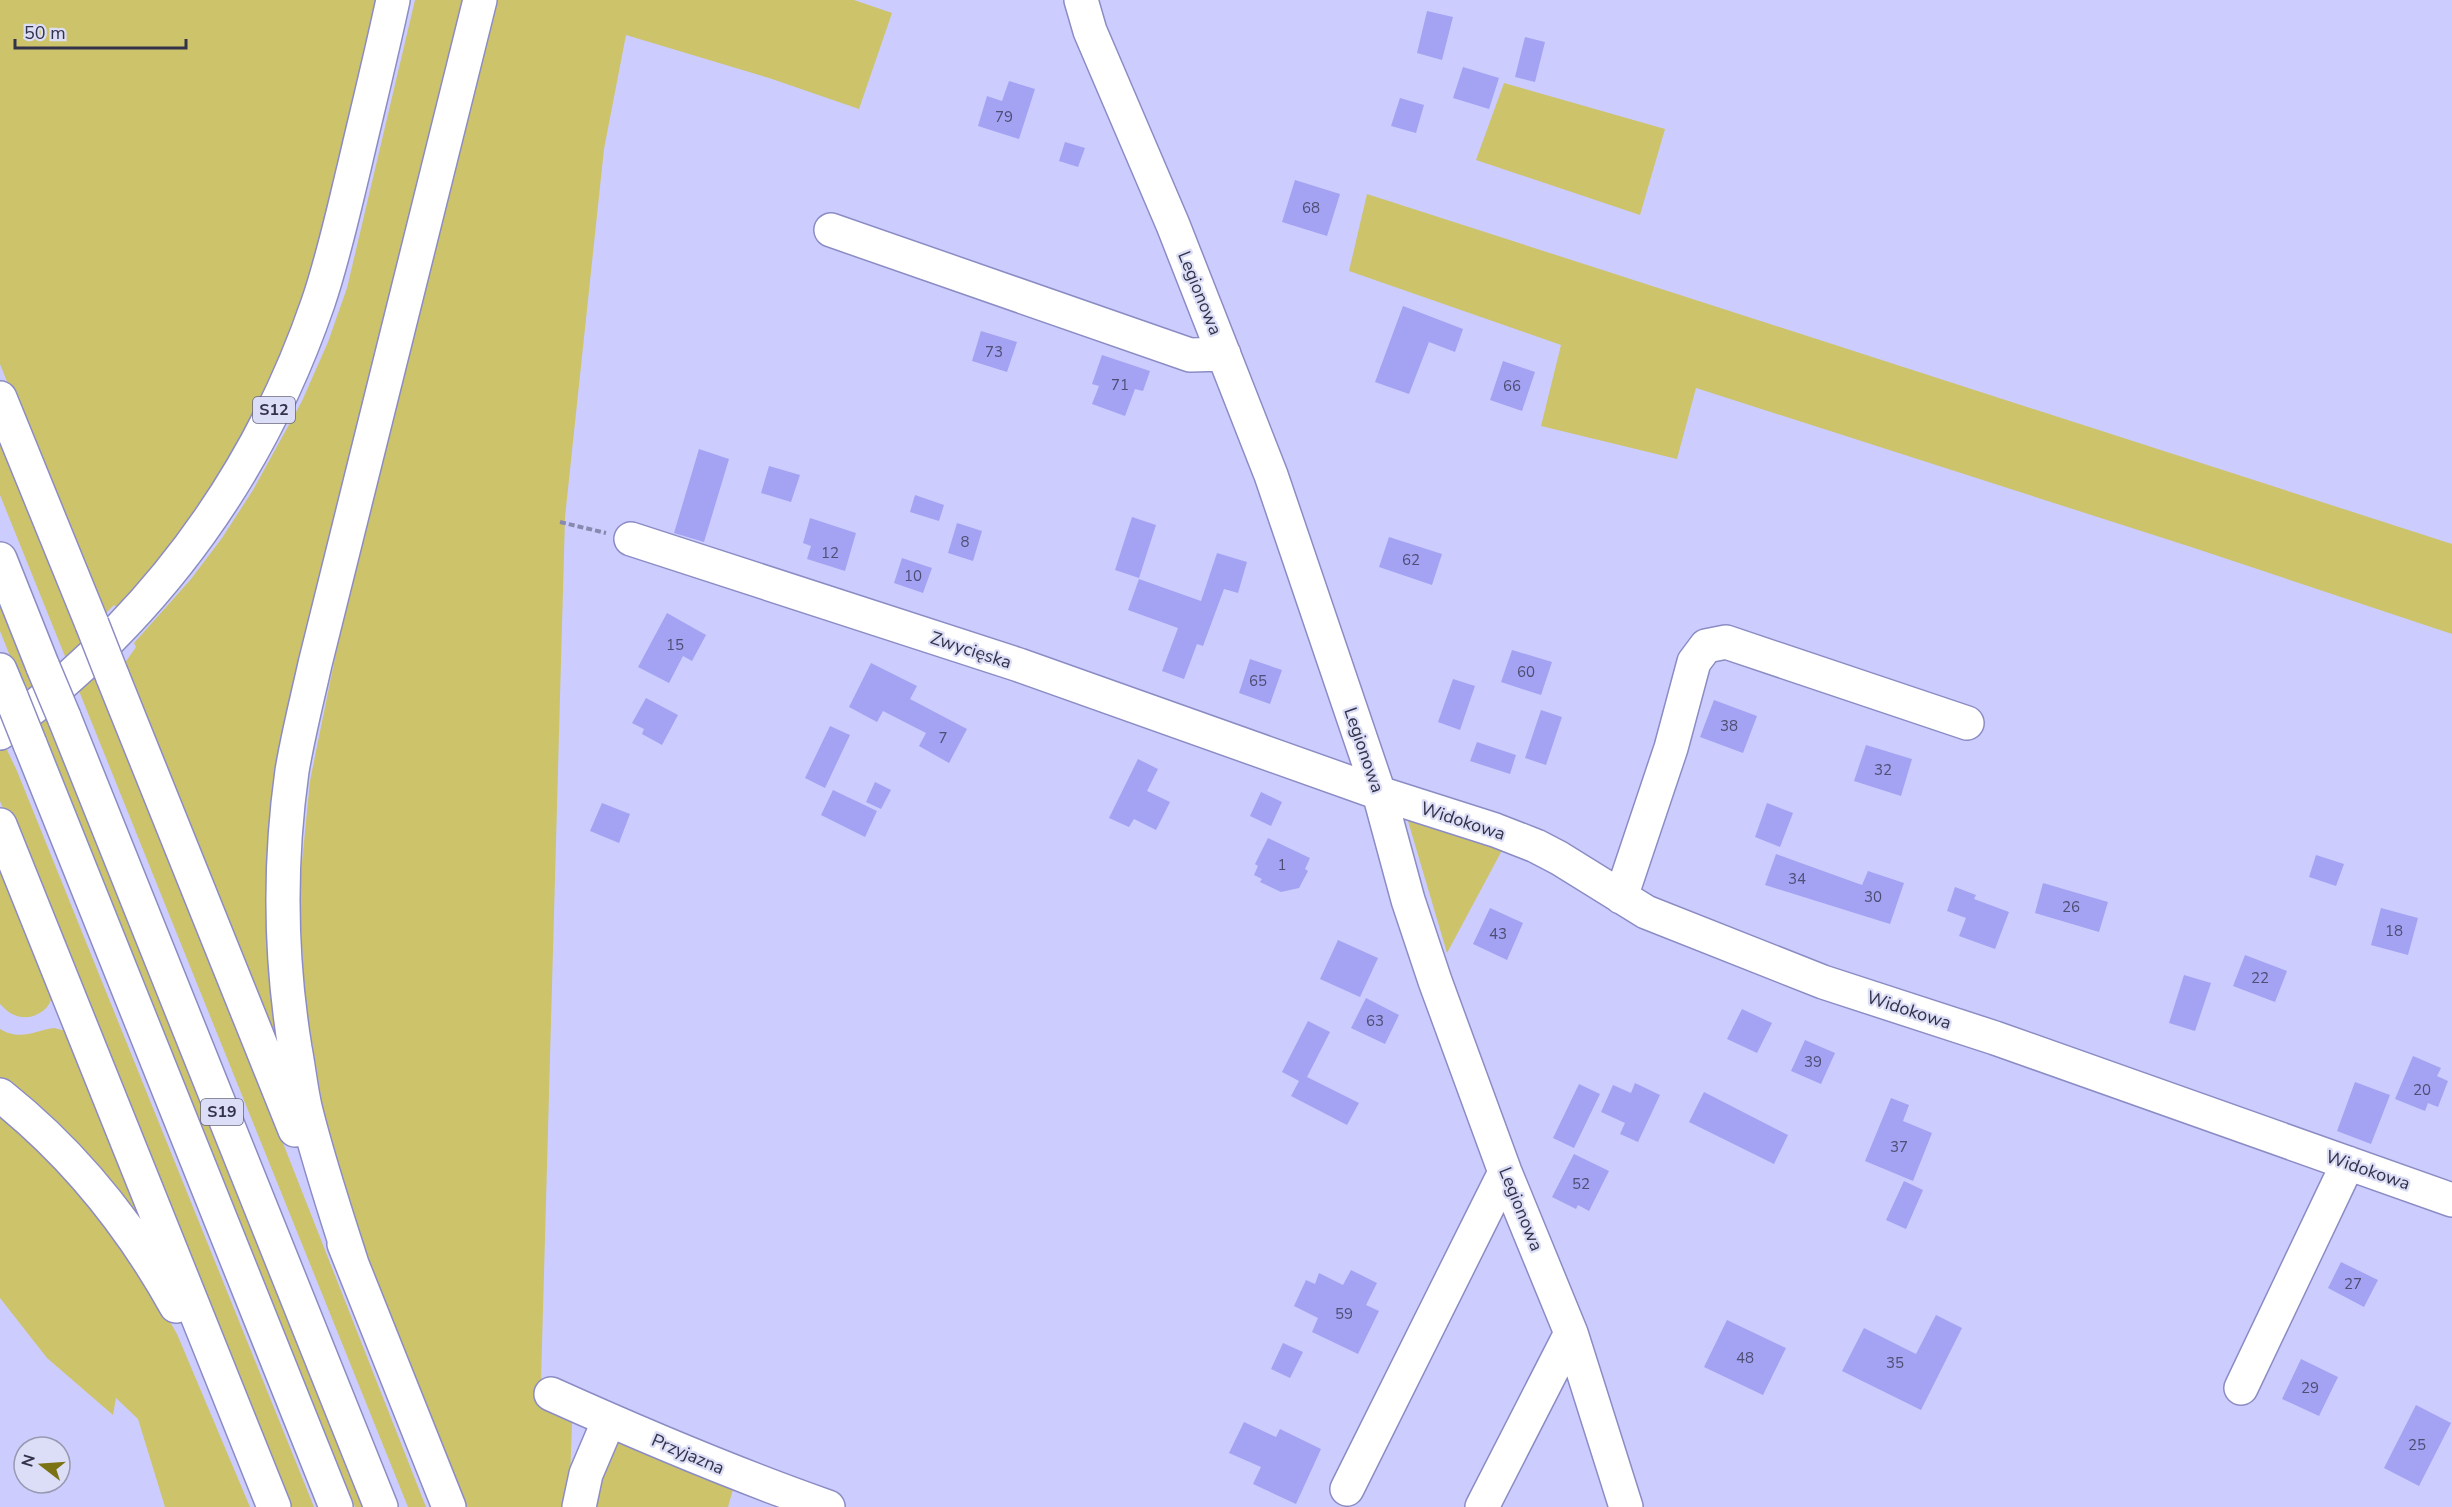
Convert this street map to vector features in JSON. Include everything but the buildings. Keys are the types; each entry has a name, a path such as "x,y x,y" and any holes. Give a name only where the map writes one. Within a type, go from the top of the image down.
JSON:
{"main road":[{"name":"S12","path":"15,738 72,676 141,608 197,538 248,460 296,362 324,286 393,0"},
{"path":"352,1264 305,1109 292,1029 283,935 282,888 286,827 293,769 313,675 480,0"},
{"name":"Legionowa","path":"1081,0 1090,32 1173,225 1271,475 1378,793 1408,900 1435,981 1505,1172 1571,1334 1626,1507"},
{"path":"831,230 1190,355 1224,354"},
{"path":"0,398 268,1066 352,1264 449,1507"},
{"name":"Zwycięska","path":"631,538 1019,665 1378,793"},
{"name":"S19","path":"0,559 381,1507"},
{"path":"1621,897 1671,748 1694,662 1706,646 1726,642 1967,723"},
{"name":"S19","path":"5,682 15,738 336,1507"},
{"name":"Widokowa","path":"1378,793 1536,846 1646,912 1823,982 1995,1038 2452,1200"},
{"path":"0,825 274,1507"},
{"path":"0,1095 52,1140 74,1163 130,1232 167,1289 242,1425"},
{"path":"2241,1388 2348,1163"},
{"path":"1347,1489 1505,1172"},
{"path":"1482,1507 1571,1334"},
{"name":"Przyjazna","path":"551,1394 745,1478 828,1507"},
{"path":"579,1507 586,1474 624,1427"}],"path":[{"path":"560,522 631,538"}],"shaded area":[{"path":"0,0 378,0 311,275 272,378 215,484 173,545 118,609 114,605 101,618 0,364"},
{"path":"415,0 470,0 299,684 282,1070 122,667 136,647 134,643 191,579 222,538 253,490 302,401 328,342 347,288"},
{"path":"498,0 854,0 892,13 859,109 769,78 626,35 604,149 565,517 541,1381 573,1397 569,1507 464,1507 369,1264 325,1120 305,999 299,893 310,781 338,643 382,457"},
{"path":"1504,83 1665,129 1640,215 1476,160"},
{"path":"1367,194 2452,544 2452,634 2191,547 1696,388 1677,459 1541,426 1561,345 1349,271"},
{"path":"0,423 426,1507 408,1507 0,495"},
{"path":"0,594 367,1507 355,1507 199,1124 121,924 50,756 0,631"},
{"path":"0,735 17,771 314,1507 285,1507 0,801"},
{"path":"1408,821 1507,841 1447,953"},
{"path":"0,867 52,996 48,1006 34,1016 14,1015 0,1004"},
{"path":"54,1028 66,1031 149,1234 0,1081 0,1029 7,1033 21,1035"},
{"path":"0,1113 62,1169 131,1254 177,1334 250,1507 165,1507 138,1419 116,1398 113,1415 47,1358 0,1298"},
{"path":"613,1438 736,1479 728,1507 589,1507"}]}
